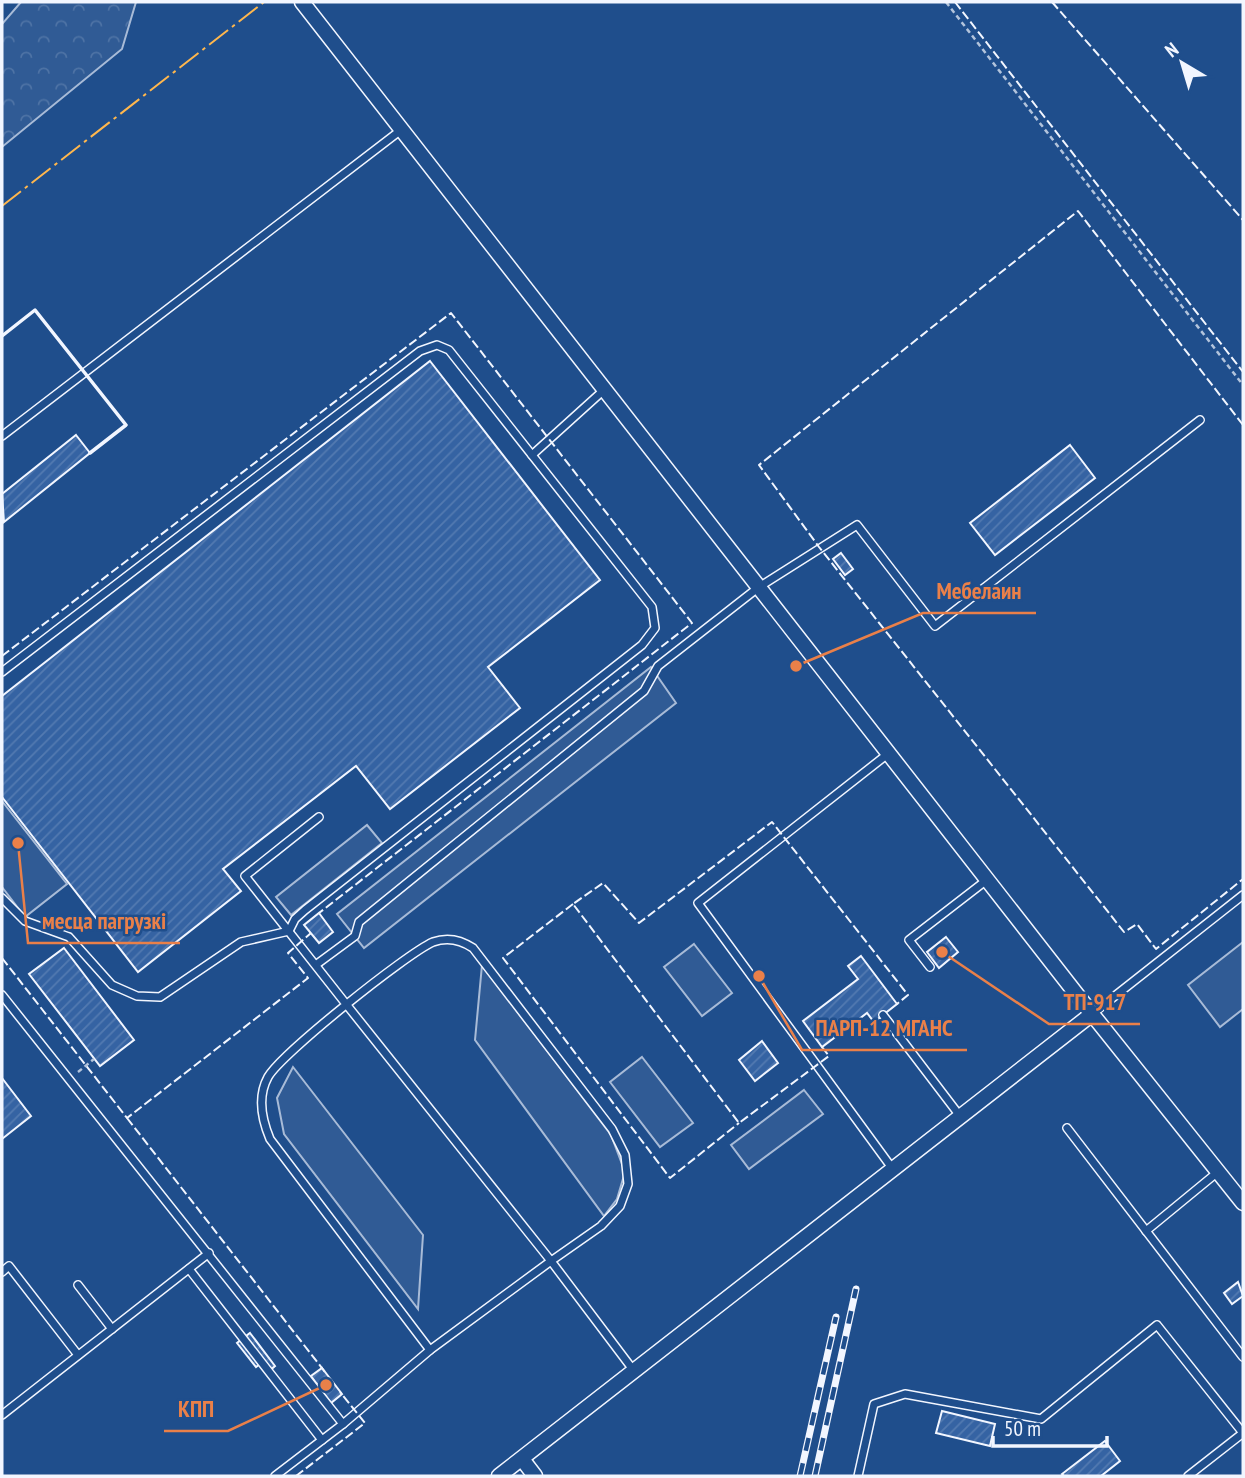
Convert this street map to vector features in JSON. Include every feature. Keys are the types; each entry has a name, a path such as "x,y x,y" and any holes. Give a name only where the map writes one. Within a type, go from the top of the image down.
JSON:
{"street":[{"path":"302,2 1092,1014 1243,1203"},
{"path":"499,1476 1092,1014"},
{"path":"522,1459 535,1476"}],"lane":[{"path":"2,436 402,129"},
{"path":"2,672 429,347 437,345 449,350 655,613 655,628 642,645 304,910 289,931 242,942 160,997 137,996 112,985 69,937 25,921 2,898"},
{"path":"532,455 605,388"},
{"path":"317,964 355,936 359,922 644,691 658,666 759,587 858,525 935,626 1200,420"},
{"path":"889,753 698,903 892,1168"},
{"path":"320,817 245,876 551,1261 634,1371"},
{"path":"930,967 909,940 988,879"},
{"path":"1092,1014 1243,895"},
{"path":"275,1476 430,1350 586,1238 617,1210 628,1184 627,1164 612,1129 473,948 454,940 432,943 346,1004 272,1072 263,1088 263,1119 270,1139 430,1350"},
{"path":"2,995 342,1424"},
{"path":"883,1015 960,1116"},
{"path":"1067,1128 1243,1357"},
{"path":"1146,1231 1219,1171"},
{"path":"2,1415 209,1253"},
{"path":"2,1272 9,1266 78,1355"},
{"path":"188,1269 322,1440"},
{"path":"78,1285 112,1329"},
{"path":"858,1476 874,1404 905,1394 1041,1419 1157,1325 1243,1433 1188,1476"}],"path":[{"path":"946,2 1243,385"},
{"path":"85,1065 94,1059"}],"green space":[{"path":"21,2 136,2 122,49 2,147 2,24"}],"shaded area":[{"path":"651,667 676,703 364,948 337,914"},
{"path":"2,801 67,884 25,917 2,887"},
{"path":"367,825 382,843 291,915 276,897"},
{"path":"1243,942 1243,1009 1220,1027 1188,985"},
{"path":"694,944 732,993 702,1016 664,967"},
{"path":"482,965 611,1135 625,1172 617,1199 604,1216 475,1040"},
{"path":"642,1057 693,1123 660,1147 610,1082"},
{"path":"293,1067 423,1235 418,1309 284,1134 277,1098"},
{"path":"804,1090 823,1114 749,1169 731,1145"}],"building":[{"path":"430,361 600,580 488,667 520,708 390,809 356,766 223,869 241,891 138,972 2,797 2,696"},
{"path":"76,435 90,453 4,522 2,494"},
{"path":"1070,445 1095,478 995,555 970,523"},
{"path":"841,553 853,569 845,575 833,559"},
{"path":"319,913 333,932 319,943 304,925"},
{"path":"946,937 958,952 939,968 927,952"},
{"path":"64,948 134,1040 100,1066 29,974"},
{"path":"861,956 897,1004 874,1022 867,1013 822,1047 803,1021 858,979 848,966"},
{"path":"762,1041 778,1063 755,1081 739,1060"},
{"path":"2,1078 31,1116 2,1139"},
{"path":"1238,1282 1243,1296 1232,1304 1224,1293"},
{"path":"250,1333 275,1366 267,1373 260,1364 256,1367 237,1343"},
{"path":"322,1368 342,1394 331,1403 311,1376"},
{"path":"942,1411 995,1424 990,1446 936,1433"},
{"path":"1105,1441 1120,1461 1101,1476 1062,1474"}],"railway":[{"path":"815,1476 856,1289"},
{"path":"800,1476 836,1317"}],"fence":[{"path":"955,2 1243,372"},
{"path":"1052,2 1243,220"},
{"path":"1243,425 1078,211 759,465 819,547 1124,932 1137,924 1156,949 1243,879"},
{"path":"2,656 451,313 692,623 319,913"},
{"path":"822,1047 829,1056 739,1123 573,904 603,883 639,923 772,822 908,995 897,1004"},
{"path":"573,904 503,958 670,1178 739,1123"},
{"path":"2,958 127,1118 308,978 288,953 311,933"},
{"path":"127,1118 325,1372"},
{"path":"296,1476 365,1423 340,1392"}],"wall":[{"path":"2,336 35,310 126,425 90,453"}],"power":[{"path":"2,206 264,2"}],"place":[{"name":"Мебелаин","path":"796,666"},
{"name":"месца пагрузкі","path":"18,843"},
{"name":"ТП-917","path":"942,952"},
{"name":"ПАРП-12 МГАНС","path":"759,976"},
{"name":"КПП","path":"326,1385"}]}
